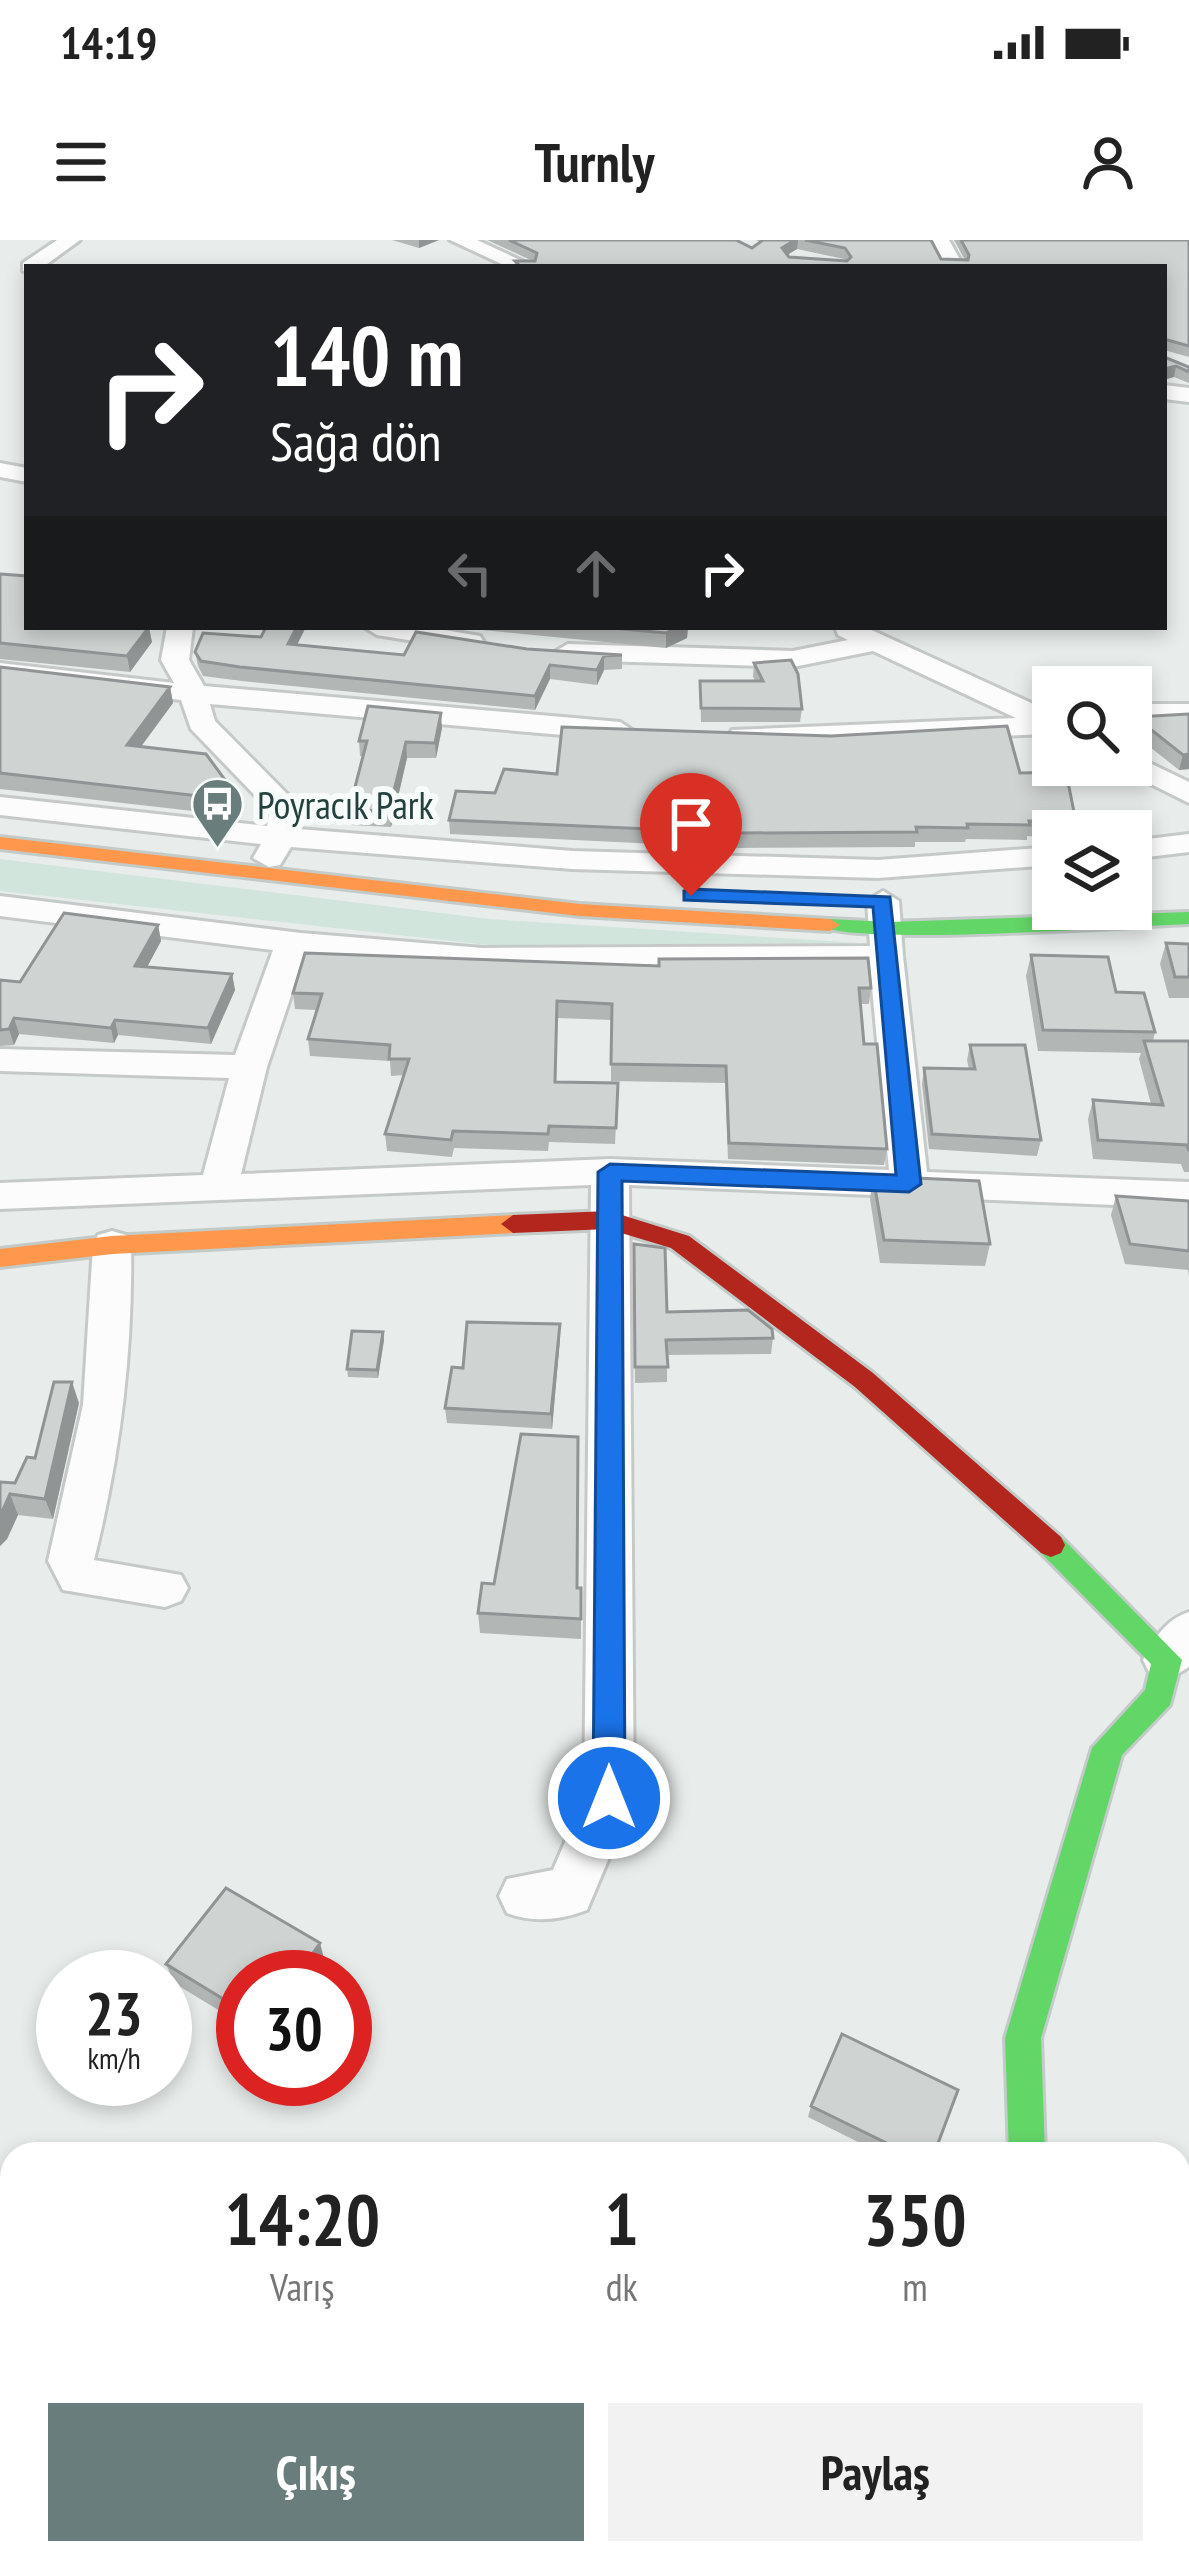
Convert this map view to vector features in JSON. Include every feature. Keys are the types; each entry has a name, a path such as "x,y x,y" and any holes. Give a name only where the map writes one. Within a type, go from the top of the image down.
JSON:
{"main road":[{"path":"0,823 271,856 580,910 886,928 1189,919"},
{"path":"0,844 271,856"},
{"path":"886,928 1032,901"},
{"path":"0,1258 112,1245 353,1229 609,1220 680,1242 864,1380 1027,1521 1176,1676 1108,1748 1023,2038 1027,2142"}],"street":[{"path":"34,264 70,240"},
{"path":"457,240 476,264"},
{"path":"457,240 517,264"},
{"path":"179,630 175,660 193,691 201,723 285,809 271,856"},
{"path":"397,630 501,646"},
{"path":"851,630 1032,715"},
{"path":"544,650 693,659 793,659 872,643"},
{"path":"0,670 323,708 644,732"},
{"path":"1152,713 1189,712"},
{"path":"712,735 1032,725"},
{"path":"1152,774 1189,794"},
{"path":"0,806 271,856 878,868 1032,857"},
{"path":"1152,847 1189,843"},
{"path":"0,906 292,942 485,958 886,928 909,1184"},
{"path":"220,1184 249,1067 292,942"},
{"path":"0,1060 249,1067"},
{"path":"525,1896 569,1893 609,1798 610,1172"},
{"path":"0,1196 610,1172 1189,1195"},
{"path":"112,1245 106,1403 97,1468 71,1561 79,1576 165,1588"}],"green space":[{"path":"0,859 490,919 860,943 488,945 0,891"}],"building":[{"path":"509,240 736,240 752,248 763,240 795,240 782,248 789,257 847,261 851,257 845,248 805,240 931,240 941,259 968,260 961,240 1189,240 1189,346 1167,340 1167,264 515,261 535,261 537,253"},
{"path":"1167,358 1189,367 1189,372 1176,366 1167,368"},
{"path":"0,574 24,576 24,630 147,630 127,656 0,643"},
{"path":"264,630 295,630 288,644 404,655 416,632 527,649 622,655 604,656 597,670 550,665 535,696 240,667 201,661 195,652 203,633 261,637"},
{"path":"791,660 798,674 802,709 701,708 700,681 763,681 754,663"},
{"path":"0,667 170,687 127,745 206,754 228,784 216,798 0,773"},
{"path":"368,706 441,713 435,743 406,742 389,811 349,810 367,741 359,741"},
{"path":"1189,714 1189,754 1183,755 1152,730 1152,716"},
{"path":"1007,726 1020,773 1032,773 1032,786 1069,786 1074,810 1032,810 1030,825 916,827 917,832 740,833 449,820 456,791 495,793 504,769 557,774 562,727 831,736"},
{"path":"64,913 158,925 135,966 232,974 208,1028 115,1020 111,1028 14,1018 9,1029 0,1030 0,980 20,982"},
{"path":"1166,943 1189,944 1189,977 1175,977"},
{"path":"305,953 659,966 659,959 868,958 871,988 859,988 864,1044 877,1044 887,1149 729,1143 726,1066 611,1064 612,1004 557,1001 555,1082 618,1083 616,1128 549,1126 548,1134 453,1131 451,1140 385,1134 409,1059 389,1059 390,1045 308,1039 322,994 293,993"},
{"path":"1031,955 1108,957 1116,992 1144,993 1155,1032 1043,1030"},
{"path":"1144,1041 1189,1041 1189,1151 1187,1145 1098,1140 1093,1100 1163,1105"},
{"path":"970,1045 1025,1045 1041,1140 932,1134 924,1068 975,1069"},
{"path":"873,1176 979,1181 990,1244 884,1240"},
{"path":"1116,1196 1189,1201 1189,1251 1130,1244"},
{"path":"634,1244 665,1248 667,1312 748,1310 772,1329 773,1338 666,1340 668,1367 635,1367"},
{"path":"467,1322 560,1324 551,1414 445,1408 452,1367 463,1368"},
{"path":"352,1331 383,1332 377,1370 347,1369"},
{"path":"54,1382 72,1382 45,1499 10,1494 0,1516 0,1482 15,1483 27,1457 35,1458"},
{"path":"521,1434 578,1437 581,1619 478,1613 482,1583 494,1584"},
{"path":"226,1888 320,1943 315,1950 216,1950 216,1995 192,1980 192,1950 177,1950"},
{"path":"842,2034 958,2090 938,2142 884,2142 811,2106"}],"traffic: fast":[{"path":"830,925 888,928 1189,918"},
{"path":"1027,2142 1023,2038 1108,1748 1159,1696 1167,1660 1051,1545"}],"traffic: slow":[{"path":"0,843 580,910 830,925"},
{"path":"0,1258 112,1245 513,1224"}],"traffic: jam":[{"path":"513,1224 609,1220 680,1242 864,1380 1051,1545"}],"place":[{"name":"Poyracık Park","path":"218,850"}],"route":[{"path":"609,1798 610,1172 909,1184 883,901 691,896"}]}
